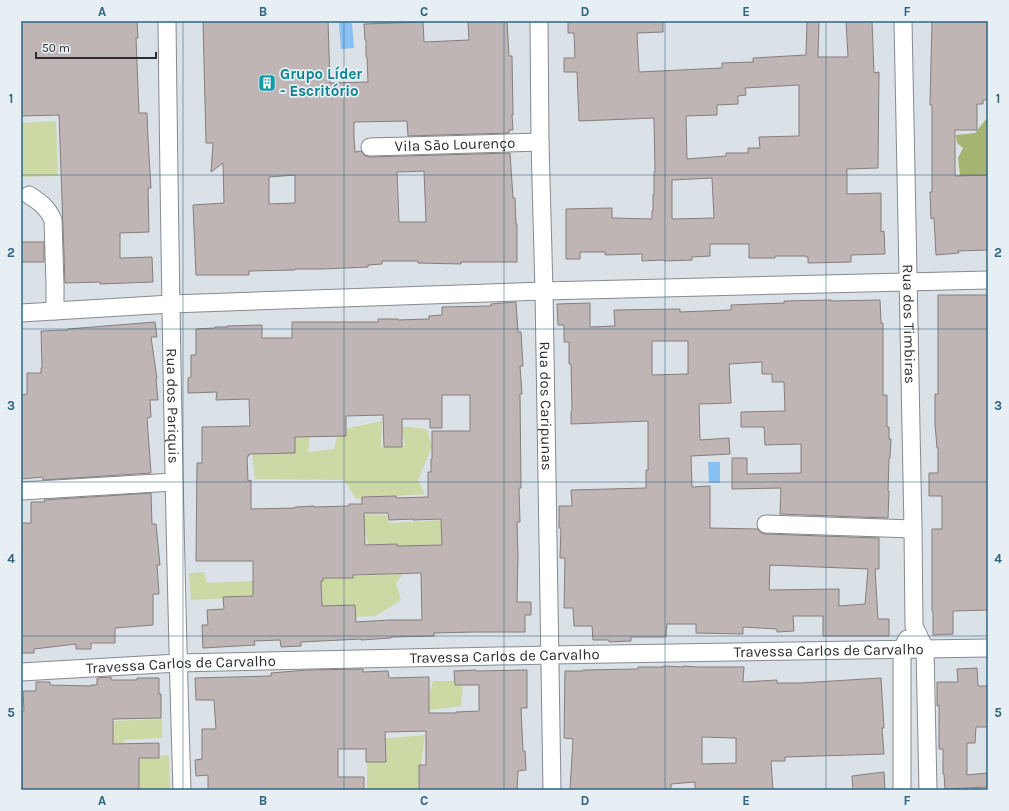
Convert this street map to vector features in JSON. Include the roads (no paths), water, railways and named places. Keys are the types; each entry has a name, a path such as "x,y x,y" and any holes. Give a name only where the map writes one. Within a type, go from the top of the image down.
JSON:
{"street":[{"name":"Rua dos Pariquis","path":"167,21 174,482 182,790"},
{"name":"Rua dos Caripunas","path":"539,21 552,790"},
{"name":"Rua dos Timbiras","path":"903,21 914,626 925,649 928,790"},
{"name":"Vila São Lourenço","path":"370,147 540,142"},
{"path":"29,195 50,212 53,220 55,311"},
{"path":"21,313 171,304 544,291 988,280"},
{"path":"21,491 174,482"},
{"path":"766,524 913,529"},
{"name":"Rua dos Timbiras","path":"902,790 902,649 914,626"},
{"name":"Travessa Carlos de Carvalho","path":"21,672 178,663 988,648"}],"water":[{"path":"339,23 352,23 354,48 341,49"},
{"path":"708,462 720,462 720,483 709,483"}],"place":[{"name":"Grupo Líder - Escritório","path":"267,83"}]}
